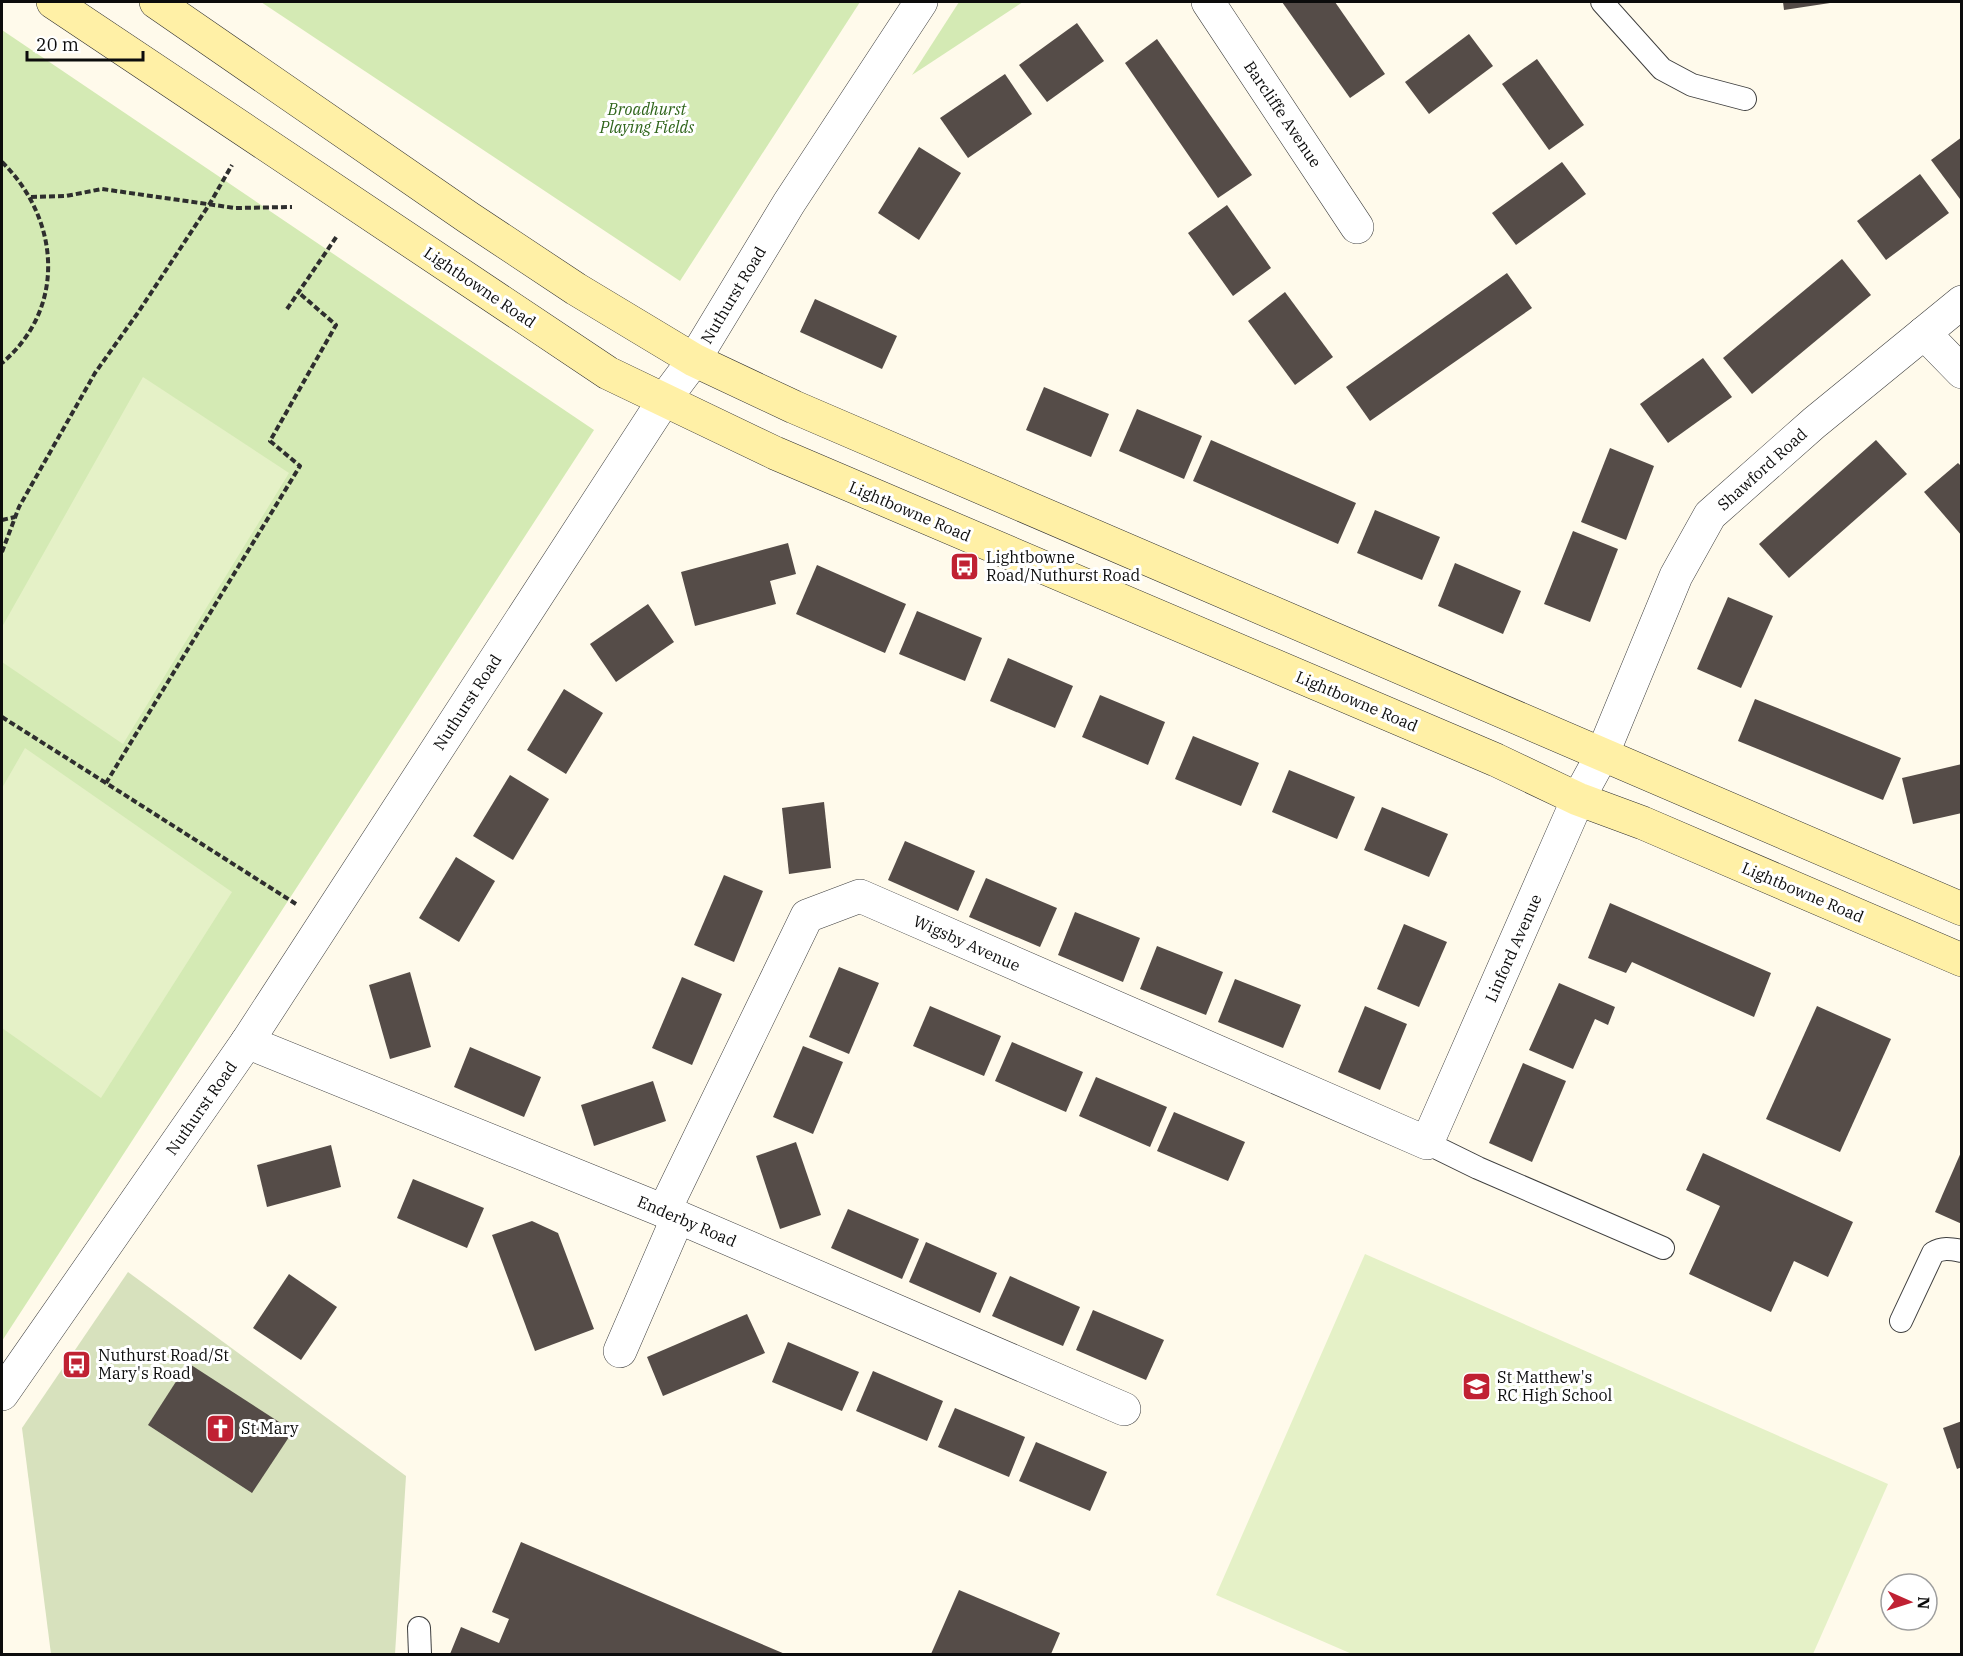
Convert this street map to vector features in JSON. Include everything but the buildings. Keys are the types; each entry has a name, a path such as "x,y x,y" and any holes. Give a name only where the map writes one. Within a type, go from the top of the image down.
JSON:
{"main road":[{"name":"Lightbowne Road","path":"52,2 608,373 751,443 1496,760 1578,799 1643,823 1962,960"},
{"path":"156,2 583,294 694,360 794,407 1962,909"}],"street":[{"name":"Nuthurst Road","path":"2,1394 247,1042 664,400 694,360 789,203 921,2"},
{"name":"Barcliffe Avenue","path":"1208,2 1358,227"},
{"name":"Shawford Road","path":"1602,755 1676,576 1710,516 1814,423 1962,302"},
{"path":"1924,333 1962,372"},
{"name":"Linford Avenue","path":"1427,1143 1578,799 1602,755"},
{"name":"Wigsby Avenue","path":"620,1351 671,1214 807,916 860,896 1427,1143"},
{"name":"Enderby Road","path":"247,1042 671,1214 1124,1409"}],"lane":[{"path":"1602,2 1662,69 1692,86 1745,99"},
{"path":"1427,1143 1478,1168 1663,1248"},
{"path":"1901,1321 1933,1253 1949,1249 1962,1251"},
{"path":"419,1628 420,1654"}],"path":[{"path":"2,552 15,517 95,373 209,205 235,159"},
{"path":"2,162 17,177 31,197 41,220 47,243 48,268 45,292 37,315 26,337 2,363"},
{"path":"31,197 66,196 102,189 235,208 302,207"},
{"path":"287,309 358,206"},
{"path":"106,783 300,466 270,441 336,325 298,292"},
{"path":"2,520 15,517"},
{"path":"2,717 324,922"}],"green space":[{"name":"Broadhurst Playing Fields","path":"261,2 860,2 680,281"},
{"path":"959,2 1023,2 912,75"},
{"path":"2,30 594,430 2,1341"},
{"path":"143,377 289,473 123,744 2,662 2,627"},
{"path":"25,748 232,892 101,1098 2,1028 2,788"},
{"path":"1365,1254 1888,1484 1813,1654 1352,1654 1216,1595"},
{"path":"128,1272 406,1476 395,1654 51,1654 22,1428"}],"place":[{"name":"Lightbowne Road/Nuthurst Road","path":"965,566"},
{"name":"Nuthurst Road/St Mary's Road","path":"77,1364"},
{"name":"St Matthew's RC High School","path":"1476,1386"},
{"name":"St Mary","path":"220,1428"}]}
